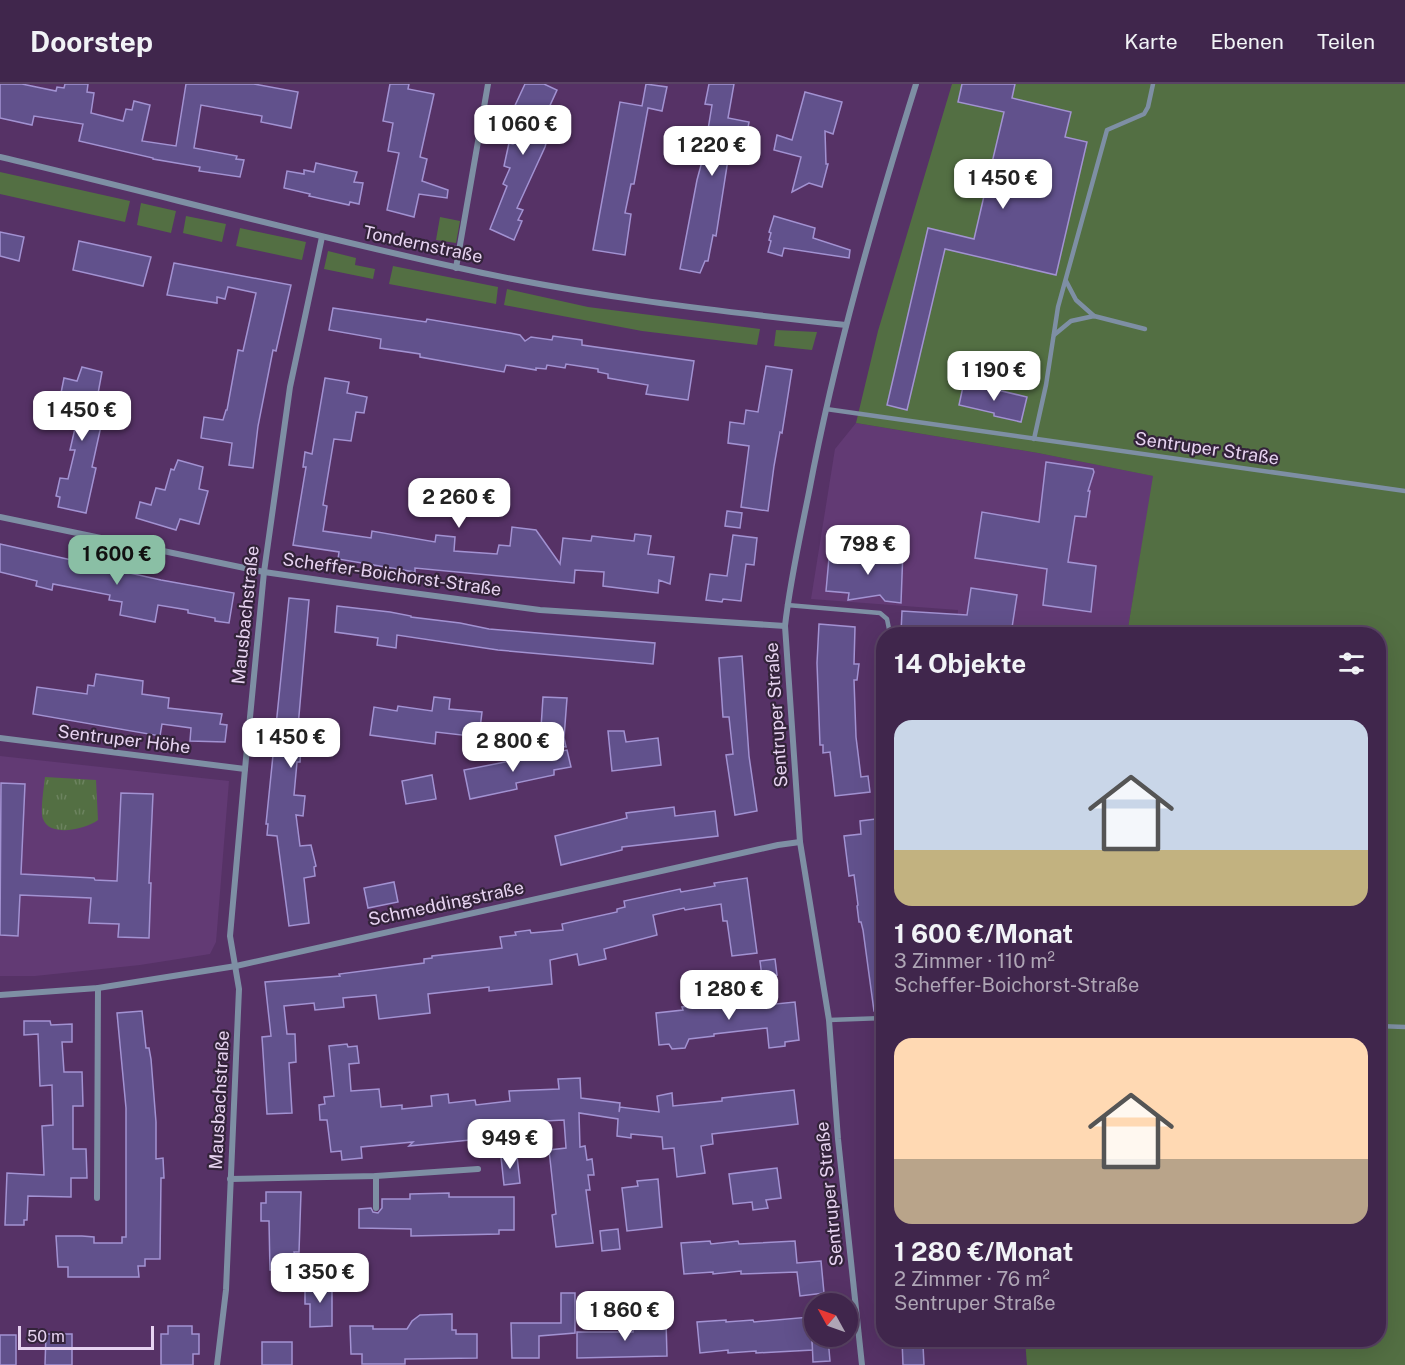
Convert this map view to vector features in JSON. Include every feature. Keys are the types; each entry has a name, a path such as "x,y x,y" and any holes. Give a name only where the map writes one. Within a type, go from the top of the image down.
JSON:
{"street":[{"path":"456,268 488,84"},
{"name":"Sentruper Straße","path":"862,1365 838,1138 829,1020 800,842 785,626 787,605 826,410 846,325 916,84"},
{"name":"Tondernstraße","path":"0,157 456,268 568,289 662,303 846,325"},
{"name":"Mausbachstraße","path":"218,1365 225,1290 239,989 230,936 244,769 264,572 290,387 322,237"},
{"name":"Scheffer-Boichorst-Straße","path":"0,517 264,572 540,610 785,626"},
{"name":"Sentruper Höhe","path":"0,738 244,769"},
{"name":"Schmeddingstraße","path":"0,995 98,988 236,966 800,842"},
{"path":"97,1198 98,988"},
{"name":"Mausbachstraße","path":"230,1179 376,1176 478,1170"},
{"path":"376,1176 376,1208"}],"lane":[{"path":"1034,439 1058,307 1107,130 1144,114 1154,84"},
{"path":"1066,280 1076,300 1094,316"},
{"path":"1054,335 1071,321 1094,316 1146,329"},
{"name":"Sentruper Straße","path":"826,410 1405,491"},
{"path":"787,605 880,613 887,620 888,627"},
{"path":"829,1020 876,1018"},
{"path":"1386,1026 1405,1027"}],"shaded area":[{"path":"856,423 1038,453 1154,476 1128,627 957,627 958,610 811,599 835,449"},
{"path":"0,756 229,781 216,942 210,954 140,965 35,976 0,976"}],"green space":[{"path":"952,84 1405,84 1405,1365 1027,1365 1026,1347 1386,1347 1386,627 1128,627 1153,476 1038,453 856,423 878,331"},
{"path":"0,172 130,201 125,222 0,194"},
{"path":"141,203 176,211 171,233 137,225"},
{"path":"186,216 226,224 222,242 183,233"},
{"path":"440,217 460,221 456,243 436,240"},
{"path":"240,228 306,242 302,260 236,246"},
{"path":"328,251 356,258 355,265 375,269 373,279 324,269"},
{"path":"393,266 498,287 496,304 389,284"},
{"path":"507,289 588,307 760,329 757,345 642,331 504,305"},
{"path":"776,330 817,332 812,350 774,346"},
{"path":"45,777 96,780 98,820 69,830 60,830 47,825 43,819 42,810"}],"building":[{"path":"0,84 22,84 56,91 57,87 64,88 65,84 88,84 87,92 94,93 91,113 123,121 126,109 132,110 134,101 150,105 142,141 176,146 186,84 254,84 298,92 291,128 261,122 262,116 201,105 194,148 237,156 236,159 244,160 240,177 199,171 200,167 153,159 79,141 83,124 34,116 32,125 0,118"},
{"path":"390,84 409,84 408,89 434,94 420,157 427,159 422,181 448,190 447,198 419,194 414,217 387,210 399,153 388,151 393,123 383,121"},
{"path":"525,84 544,84 557,90 536,136 547,140 517,208 523,210 518,220 522,221 514,240 490,229 507,186 503,184 510,168 504,166 509,143 513,144 524,119 512,112"},
{"path":"646,84 667,87 662,111 648,108 634,184 631,184 625,213 631,214 625,255 593,250 620,102 642,106"},
{"path":"709,84 734,84 728,118 749,122 744,150 730,147 716,236 713,235 708,261 705,261 700,273 680,269 712,105 705,104"},
{"path":"962,84 1015,84 1012,98 1071,112 1065,137 1087,142 1056,275 945,249 907,410 887,405 928,228 974,239 984,196 979,195 985,166 991,167 1004,112 958,102"},
{"path":"805,92 842,102 833,134 825,131 826,164 828,164 822,187 809,183 792,192 801,157 774,150 777,135 792,140"},
{"path":"316,163 357,172 354,182 363,183 359,204 350,202 349,205 284,188 287,171 304,174 304,170 314,172"},
{"path":"774,216 815,228 813,238 850,250 849,258 784,248 782,256 768,252 771,241 769,232"},
{"path":"0,232 24,237 19,261 0,256"},
{"path":"79,241 151,257 143,286 73,270"},
{"path":"174,263 291,285 276,351 273,350 258,426 253,468 229,465 232,443 201,438 204,417 223,420 227,410 238,350 243,351 256,293 228,287 225,299 217,297 217,303 167,295"},
{"path":"333,308 426,322 427,319 510,333 520,335 525,341 531,337 552,340 553,336 582,340 582,345 694,361 688,400 646,394 648,385 608,378 608,374 598,372 598,369 566,364 565,368 547,365 546,369 536,368 536,370 506,365 504,372 380,348 381,339 329,330"},
{"path":"766,366 792,370 768,511 741,507 749,446 728,443 730,422 744,424 746,410 758,412"},
{"path":"82,367 102,372 94,415 103,417 92,467 96,468 86,513 58,507 60,497 56,496 60,478 68,479 75,450 70,450 82,398 61,393 64,378 77,381"},
{"path":"325,378 349,382 347,393 367,397 364,413 356,412 351,441 334,439 323,505 327,506 323,531 371,538 372,531 435,542 436,535 455,537 454,551 497,554 499,545 510,546 512,527 536,530 560,564 563,538 591,541 592,536 634,541 635,534 651,536 648,554 674,557 670,584 659,580 658,593 603,586 604,572 575,570 574,583 415,568 415,572 338,559 339,552 293,545 306,467 303,467 305,452 312,454"},
{"path":"964,382 1027,397 1021,422 959,405"},
{"path":"178,460 203,467 199,489 208,491 199,524 180,519 176,530 136,518 140,502 151,505 156,488 165,490 171,469 174,470"},
{"path":"1046,462 1093,469 1094,472 1088,491 1090,491 1086,517 1075,516 1068,562 1096,566 1091,612 1043,605 1047,569 975,558 982,512 1039,522"},
{"path":"727,511 742,513 740,528 725,526"},
{"path":"733,535 757,538 754,565 746,564 741,601 706,600 710,574 727,576"},
{"path":"0,544 161,580 234,593 229,623 188,613 188,610 158,605 155,622 120,615 122,602 109,600 110,595 53,584 52,590 36,586 37,581 0,572"},
{"path":"873,547 903,550 901,603 885,601 880,595 848,600 849,593 826,591 829,558 873,560"},
{"path":"971,588 1017,595 1012,627 901,627 902,611 967,615"},
{"path":"289,598 309,600 298,727 311,729 309,749 301,748 300,762 297,762 294,795 305,796 303,816 296,815 300,846 311,845 316,866 314,867 315,876 304,878 309,923 289,926 277,836 267,835 268,824 266,824"},
{"path":"337,606 390,612 489,629 655,643 653,664 498,650 397,635 396,648 377,645 378,638 335,632"},
{"path":"819,624 855,627 854,664 859,664 857,680 854,680 856,737 861,777 868,776 870,792 835,796 830,752 823,753 823,745 820,745 817,663"},
{"path":"742,656 749,756 757,811 735,815 726,755 733,754 729,717 723,717 719,658"},
{"path":"96,674 143,681 142,694 169,698 168,708 222,714 220,724 227,725 225,742 190,741 191,728 162,724 160,736 33,714 37,687 87,694 88,685 94,686"},
{"path":"434,697 450,699 449,709 482,712 479,737 436,732 435,744 370,735 374,707 397,711 398,706 432,711"},
{"path":"543,697 567,698 564,738 566,747 501,739 541,728"},
{"path":"608,731 624,731 626,742 658,738 661,765 612,771"},
{"path":"567,750 571,767 554,770 554,775 516,783 517,789 470,799 464,770"},
{"path":"432,775 436,799 406,804 402,781"},
{"path":"1,783 25,784 21,874 94,878 95,880 117,881 121,793 153,794 149,938 118,937 119,924 89,923 91,898 20,895 18,936 0,935"},
{"path":"674,807 675,816 715,811 718,836 622,847 622,850 561,865 555,836 627,818 626,813"},
{"path":"876,819 876,1011 874,1011 863,930 859,922 854,875 849,876 844,836 861,834 860,821"},
{"path":"747,878 757,953 732,956 727,921 723,921 721,904 685,910 684,908 653,915 657,935 604,949 606,959 579,965 577,954 550,960 552,984 489,991 489,987 428,994 430,1013 379,1019 376,995 343,998 344,1007 315,1010 314,1003 284,1006 287,1034 295,1034 296,1062 289,1063 292,1113 267,1114 262,1037 271,1036 265,982 340,976 339,974 424,963 424,959 432,958 432,956 502,948 500,937 516,935 515,932 563,930 562,924 617,912 617,909 625,907 624,901 680,889 681,892 715,886 714,883"},
{"path":"394,882 398,902 368,908 364,888"},
{"path":"775,959 777,975 762,977 760,961"},
{"path":"764,992 766,1005 795,1002 799,1040 785,1042 785,1046 769,1048 767,1028 689,1039 685,1048 672,1049 669,1044 659,1045 656,1013 710,1004 709,1001 736,998 736,995"},
{"path":"142,1011 146,1048 149,1048 151,1059 156,1122 156,1159 163,1158 160,1259 145,1259 145,1266 138,1266 139,1277 68,1277 68,1267 58,1267 56,1236 94,1237 94,1243 122,1243 122,1237 126,1237 126,1108 117,1013"},
{"path":"24,1021 50,1021 51,1025 72,1024 72,1042 62,1042 64,1072 82,1072 83,1106 73,1106 73,1149 86,1149 87,1178 71,1178 71,1197 28,1196 27,1220 24,1220 24,1225 5,1225 7,1173 44,1175 42,1126 53,1125 52,1085 40,1086 38,1034 24,1035"},
{"path":"347,1044 348,1047 357,1046 359,1063 349,1064 351,1091 379,1089 381,1107 402,1105 402,1109 432,1106 431,1096 448,1094 449,1103 475,1100 476,1105 510,1101 509,1091 559,1089 558,1079 580,1078 581,1098 620,1103 619,1112 620,1107 659,1112 657,1096 672,1093 673,1106 794,1090 798,1124 712,1134 713,1144 701,1146 705,1173 677,1177 674,1148 663,1149 662,1137 631,1134 631,1138 617,1136 618,1119 579,1113 580,1147 585,1146 587,1160 592,1159 594,1175 588,1175 590,1190 586,1190 593,1243 556,1247 552,1215 556,1214 549,1150 566,1148 564,1120 505,1123 507,1141 480,1144 480,1139 409,1146 413,1142 361,1147 362,1158 342,1160 341,1151 331,1152 327,1120 320,1120 319,1105 325,1104 324,1097 334,1096 329,1046"},
{"path":"517,1156 520,1183 504,1185 501,1157"},
{"path":"777,1168 781,1198 766,1200 768,1208 753,1210 752,1202 733,1204 729,1174"},
{"path":"658,1179 662,1227 627,1231 622,1188 638,1186 637,1181"},
{"path":"266,1192 301,1192 299,1252 294,1252 297,1270 270,1270 269,1221 261,1221 261,1203 266,1203"},
{"path":"449,1193 449,1197 514,1197 514,1230 499,1230 499,1234 411,1236 411,1229 359,1228 359,1209 371,1208 373,1212 378,1213 382,1208 382,1199 410,1199 410,1194"},
{"path":"618,1229 620,1249 602,1251 600,1231"},
{"path":"710,1241 711,1244 738,1241 739,1244 795,1241 797,1263 821,1261 824,1293 804,1293 804,1296 800,1296 797,1272 741,1274 741,1271 684,1274 681,1243"},
{"path":"305,1284 332,1284 332,1326 310,1327 310,1304 305,1304"},
{"path":"561,1293 575,1293 575,1333 539,1336 539,1358 512,1358 511,1323 561,1323"},
{"path":"452,1314 452,1330 456,1330 456,1334 477,1334 477,1358 405,1359 405,1364 362,1364 362,1354 351,1354 350,1326 407,1329 420,1315"},
{"path":"804,1318 804,1347 813,1347 813,1350 728,1353 728,1350 700,1353 697,1322 753,1320 754,1322"},
{"path":"666,1320 667,1356 577,1358 577,1332 633,1332 633,1321"},
{"path":"168,1326 192,1326 192,1334 199,1334 199,1354 193,1354 193,1365 161,1365 161,1334 168,1334"},
{"path":"46,1334 72,1334 72,1365 45,1365"},
{"path":"0,1335 16,1335 16,1365 0,1365"},
{"path":"262,1342 292,1342 292,1365 262,1365"},
{"path":"812,1347 829,1347 830,1361 813,1362"},
{"path":"902,1347 923,1347 924,1365 903,1365"}]}
